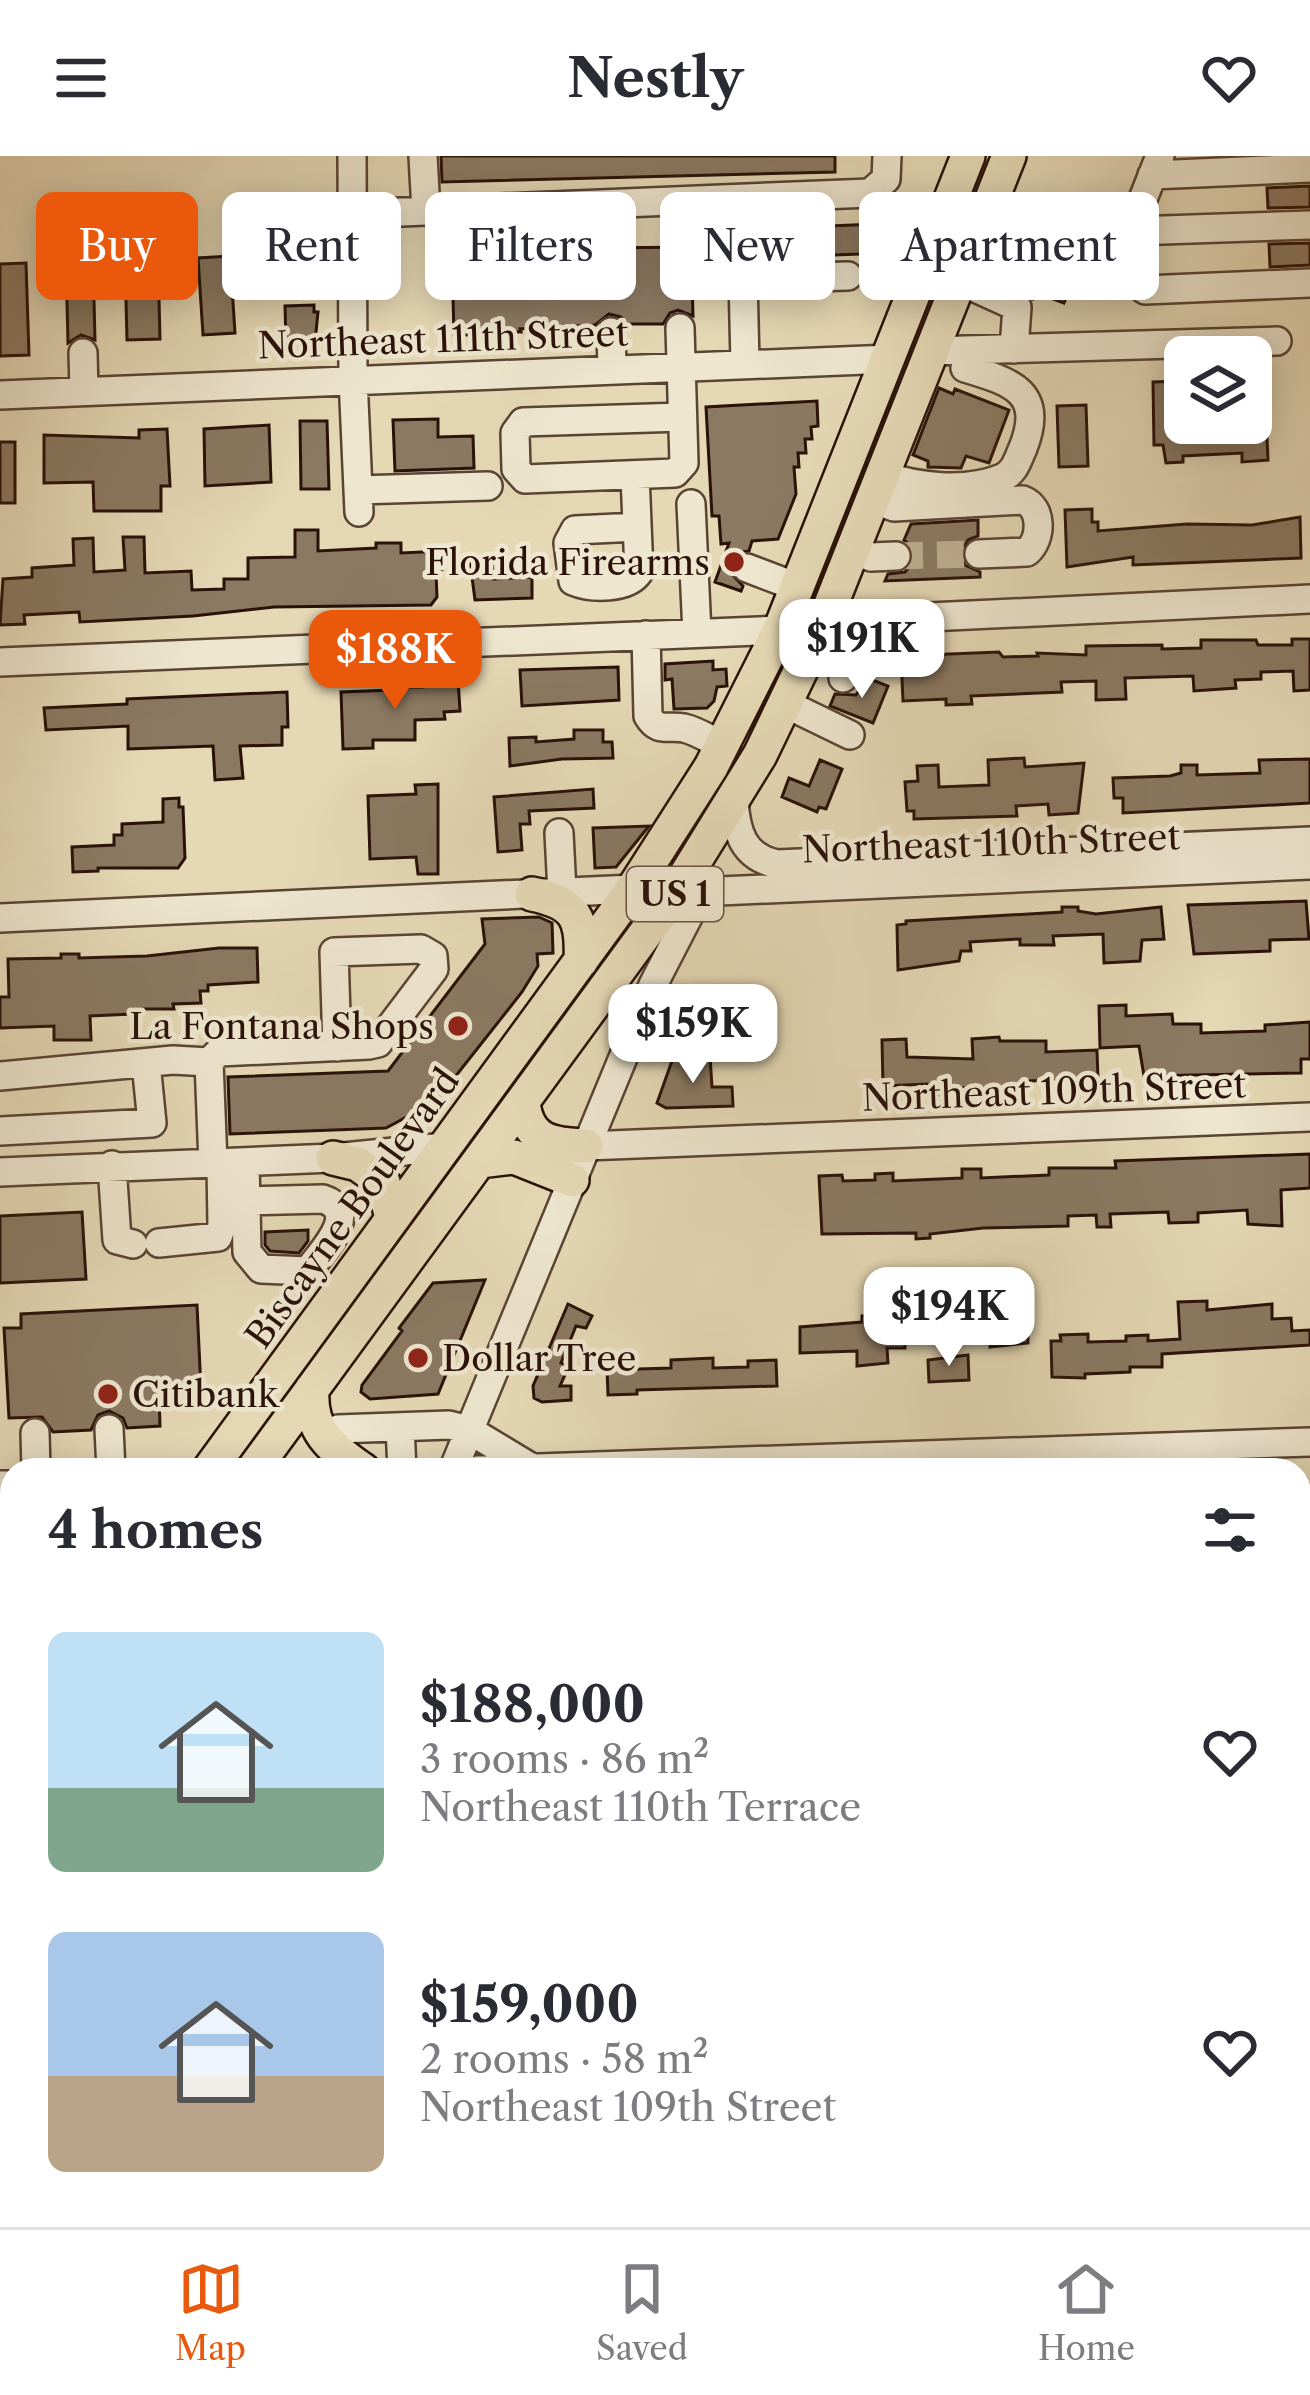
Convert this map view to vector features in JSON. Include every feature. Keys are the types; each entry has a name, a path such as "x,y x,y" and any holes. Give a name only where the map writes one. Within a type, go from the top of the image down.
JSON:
{"main road":[{"name":"Biscayne Boulevard","path":"218,1458 633,889 723,746 780,630 968,156"},
{"name":"Biscayne Boulevard","path":"1006,192 1009,156"},
{"name":"Biscayne Boulevard","path":"262,1458 523,1102 688,892 824,622 930,351 975,300"},
{"path":"547,893 580,923 581,961"},
{"path":"523,1102 528,1128 548,1144 586,1146"},
{"path":"480,1161 514,1157 572,1180"},
{"path":"333,1158 358,1164 382,1182 392,1219"},
{"path":"312,1389 313,1416 320,1434 344,1458"}],"street":[{"path":"352,156 353,192"},
{"path":"423,156 425,193"},
{"path":"636,203 870,193 886,179 887,156"},
{"path":"1156,165 1310,169"},
{"path":"1159,231 1310,224"},
{"path":"745,363 743,279 848,276"},
{"path":"1159,289 1310,283"},
{"path":"353,300 358,501 488,486"},
{"path":"990,360 1017,307 1014,300"},
{"path":"680,328 684,463 680,469 675,473 524,479 516,470 515,433 524,422 682,417"},
{"path":"610,332 612,368"},
{"path":"930,351 990,360 1277,341"},
{"path":"83,352 84,391"},
{"name":"Northeast 111th Street","path":"0,395 890,359"},
{"path":"877,487 982,482 1014,471 1032,425 1030,409 990,360"},
{"path":"635,475 637,527"},
{"path":"877,487 894,507 1030,503 1036,510 1033,547 1027,552 979,554"},
{"path":"692,504 697,633"},
{"path":"852,550 872,557 896,556"},
{"path":"747,568 797,587"},
{"path":"824,622 1310,599"},
{"path":"843,678 862,657 877,619"},
{"path":"0,662 780,630"},
{"path":"646,635 652,724 686,728 723,746"},
{"path":"786,704 850,735"},
{"name":"Northeast 110th Street","path":"734,800 746,849 777,876"},
{"path":"547,893 559,833"},
{"name":"Northeast 110th Street","path":"688,892 777,876 1309,853"},
{"path":"0,918 633,889"},
{"path":"458,1458 688,892"},
{"path":"332,903 337,1047"},
{"path":"0,1076 209,1062 219,1052 369,1046 386,1037 436,962 422,950 334,952"},
{"path":"112,1166 117,1240 146,1244 218,1237 226,1163 209,1062"},
{"path":"0,1131 152,1123 146,1063"},
{"name":"Northeast 109th Street","path":"586,1146 1310,1117"},
{"path":"0,1172 333,1158 445,1147"},
{"path":"226,1163 246,1201"},
{"path":"338,1430 449,1426 469,1430 515,1458"},
{"path":"400,1427 401,1458"},
{"path":"109,1429 110,1458"},
{"path":"35,1433 36,1458"},
{"path":"831,1458 1310,1442"}],"building":[{"path":"441,156 835,156 835,172 442,182"},
{"path":"1310,186 1310,207 1268,208 1267,188"},
{"path":"859,225 859,254 835,255 835,226"},
{"path":"1310,243 1310,265 1270,267 1269,244"},
{"path":"660,247 660,300 693,300 693,316 678,310 663,324 627,324 609,314 595,325 454,335 453,300 636,300 636,248"},
{"path":"222,256 222,300 233,300 235,333 203,335 198,258"},
{"path":"26,263 29,355 0,356 0,264"},
{"path":"67,300 94,300 95,340 81,335 68,343"},
{"path":"126,300 159,300 160,339 127,340"},
{"path":"314,305 318,312 315,342 286,343 285,306"},
{"path":"1153,382 1164,382 1164,444 1267,444 1268,460 1242,462 1242,453 1183,456 1183,462 1166,463 1163,445 1154,445"},
{"path":"939,388 953,394 955,389 1009,410 989,463 966,456 961,468 928,467 928,461 913,455"},
{"path":"817,401 818,426 811,427 812,439 805,439 806,453 798,453 796,494 778,539 752,541 749,551 737,553 731,561 730,572 743,586 741,591 715,582 729,543 721,544 719,516 712,516 706,407"},
{"path":"1086,405 1088,466 1059,467 1057,406"},
{"path":"438,419 438,437 473,436 474,468 395,471 393,420"},
{"path":"300,421 327,421 329,489 301,489"},
{"path":"269,425 271,482 205,486 204,429"},
{"path":"167,429 170,486 161,486 161,511 94,511 93,482 44,483 44,435 139,438 139,430"},
{"path":"0,442 15,442 15,503 0,503"},
{"path":"1092,509 1098,531 1252,525 1300,517 1301,558 1133,565 1133,557 1067,567 1065,510"},
{"path":"978,520 978,536 968,540 961,554 965,565 980,572 980,577 885,581 888,574 905,572 912,563 912,547 904,540 911,524"},
{"path":"295,530 318,530 318,551 401,543 401,553 443,551 443,569 436,573 437,597 431,605 274,607 80,622 79,612 24,615 25,624 0,625 3,579 32,577 32,568 74,565 73,539 93,538 94,572 125,570 123,537 144,537 145,573 191,571 192,590 224,589 224,579 248,579 248,558 295,557"},
{"path":"492,561 493,579 532,577 532,598 475,600 470,562"},
{"path":"1292,639 1310,639 1310,690 1294,691 1293,671 1261,672 1261,679 1235,680 1236,688 1194,691 1193,676 1125,678 1126,699 1096,700 1096,681 1061,682 1062,692 971,696 972,704 946,705 946,699 903,701 901,656 1086,655 1086,646 1201,648 1201,640 1292,645"},
{"path":"713,661 713,670 726,669 727,686 717,687 707,708 674,709 672,679 665,680 665,664"},
{"path":"618,667 619,700 522,706 520,670"},
{"path":"867,678 888,686 873,723 830,706 835,694 856,695"},
{"path":"458,679 460,711 444,712 445,719 415,720 415,740 373,740 373,748 343,749 341,692 423,687 423,681"},
{"path":"287,692 288,727 282,727 282,745 240,746 243,778 215,780 213,746 128,749 128,726 46,730 44,708"},
{"path":"574,730 603,730 603,742 612,742 613,758 510,766 509,738 574,739"},
{"path":"1024,758 1025,767 1084,763 1078,813 1049,815 1048,804 1016,806 1017,816 914,819 914,811 907,811 905,782 918,781 917,766 938,765 939,787 989,785 988,760"},
{"path":"1310,759 1310,803 1123,813 1123,798 1114,798 1113,778 1170,776 1181,773 1181,765 1197,765 1197,775 1260,773 1259,760"},
{"path":"820,760 842,769 826,809 819,807 817,812 782,797 789,778 809,786"},
{"path":"438,784 438,874 418,874 416,857 370,859 368,796 416,794 415,785"},
{"path":"593,789 594,808 529,811 530,824 520,824 522,850 498,852 494,797"},
{"path":"179,798 185,858 178,868 73,872 72,847 114,845 114,835 122,835 122,824 163,822 163,799"},
{"path":"649,826 616,867 595,868 593,828"},
{"path":"1306,901 1309,939 1270,940 1270,951 1194,954 1188,905"},
{"path":"1062,907 1096,914 1161,907 1164,939 1142,940 1140,961 1104,963 1103,934 1053,936 1054,945 1020,945 1020,939 970,942 971,951 961,951 959,961 898,970 897,925 906,921 1062,912"},
{"name":"La Fontana Shops","path":"539,917 552,923 553,953 537,954 538,966 522,992 436,1101 386,1128 230,1134 228,1077 388,1071 485,944 482,919"},
{"path":"257,948 258,982 208,985 208,991 200,991 201,1003 173,1004 174,1009 90,1016 91,1040 54,1040 54,1026 0,1028 0,997 9,997 8,959 61,958 61,954 147,956"},
{"path":"1126,1005 1126,1016 1172,1014 1173,1024 1201,1024 1201,1033 1265,1031 1265,1025 1310,1022 1310,1059 1301,1059 1301,1073 1144,1076 1139,1046 1100,1048 1099,1006"},
{"path":"999,1037 1000,1041 1046,1041 1046,1052 1097,1050 1098,1079 961,1088 961,1095 928,1096 927,1084 883,1086 882,1040 906,1039 907,1057 973,1059 972,1039"},
{"path":"710,1056 712,1087 732,1087 733,1106 666,1108 657,1103 673,1058"},
{"path":"1310,1154 1310,1188 1281,1190 1282,1226 1248,1224 1247,1210 1198,1213 1198,1222 1169,1223 1168,1212 1110,1214 1111,1227 1097,1227 1096,1215 1068,1216 1068,1226 983,1228 916,1239 916,1233 822,1234 819,1176 842,1175 843,1181 875,1180 875,1174 893,1173 893,1181 962,1178 962,1169 981,1169 981,1178 1049,1175 1049,1168 1116,1168 1115,1161"},
{"path":"82,1212 86,1279 0,1283 0,1216"},
{"path":"308,1230 308,1241 299,1253 270,1251 265,1245 265,1232"},
{"name":"Dollar Tree","path":"485,1280 438,1394 370,1399 361,1392 433,1283"},
{"path":"1207,1301 1207,1310 1272,1304 1272,1319 1291,1318 1292,1331 1310,1330 1310,1345 1162,1354 1162,1367 1130,1367 1130,1372 1085,1374 1085,1378 1052,1377 1051,1341 1061,1341 1060,1335 1088,1334 1088,1342 1148,1335 1148,1341 1180,1339 1178,1302"},
{"path":"568,1304 592,1316 586,1328 576,1326 561,1363 569,1366 560,1386 571,1386 571,1400 542,1402 534,1398 533,1386"},
{"path":"197,1305 201,1390 159,1392 160,1426 127,1428 123,1418 109,1411 98,1415 91,1430 53,1432 42,1417 9,1418 4,1328 21,1328 21,1314"},
{"path":"1027,1310 1028,1343 990,1347 993,1312"},
{"path":"904,1315 905,1348 887,1348 888,1363 857,1366 857,1351 800,1353 800,1327 862,1322 862,1316"},
{"path":"968,1355 969,1380 929,1382 928,1360"},
{"path":"713,1358 713,1368 776,1360 777,1386 608,1395 607,1370 671,1368 671,1360"}],"tunnel":[{"path":"896,556 979,554"}],"place":[{"name":"Florida Firearms","path":"734,562"},
{"name":"La Fontana Shops","path":"458,1026"},
{"name":"Dollar Tree","path":"418,1358"},
{"name":"Citibank","path":"108,1394"}]}
